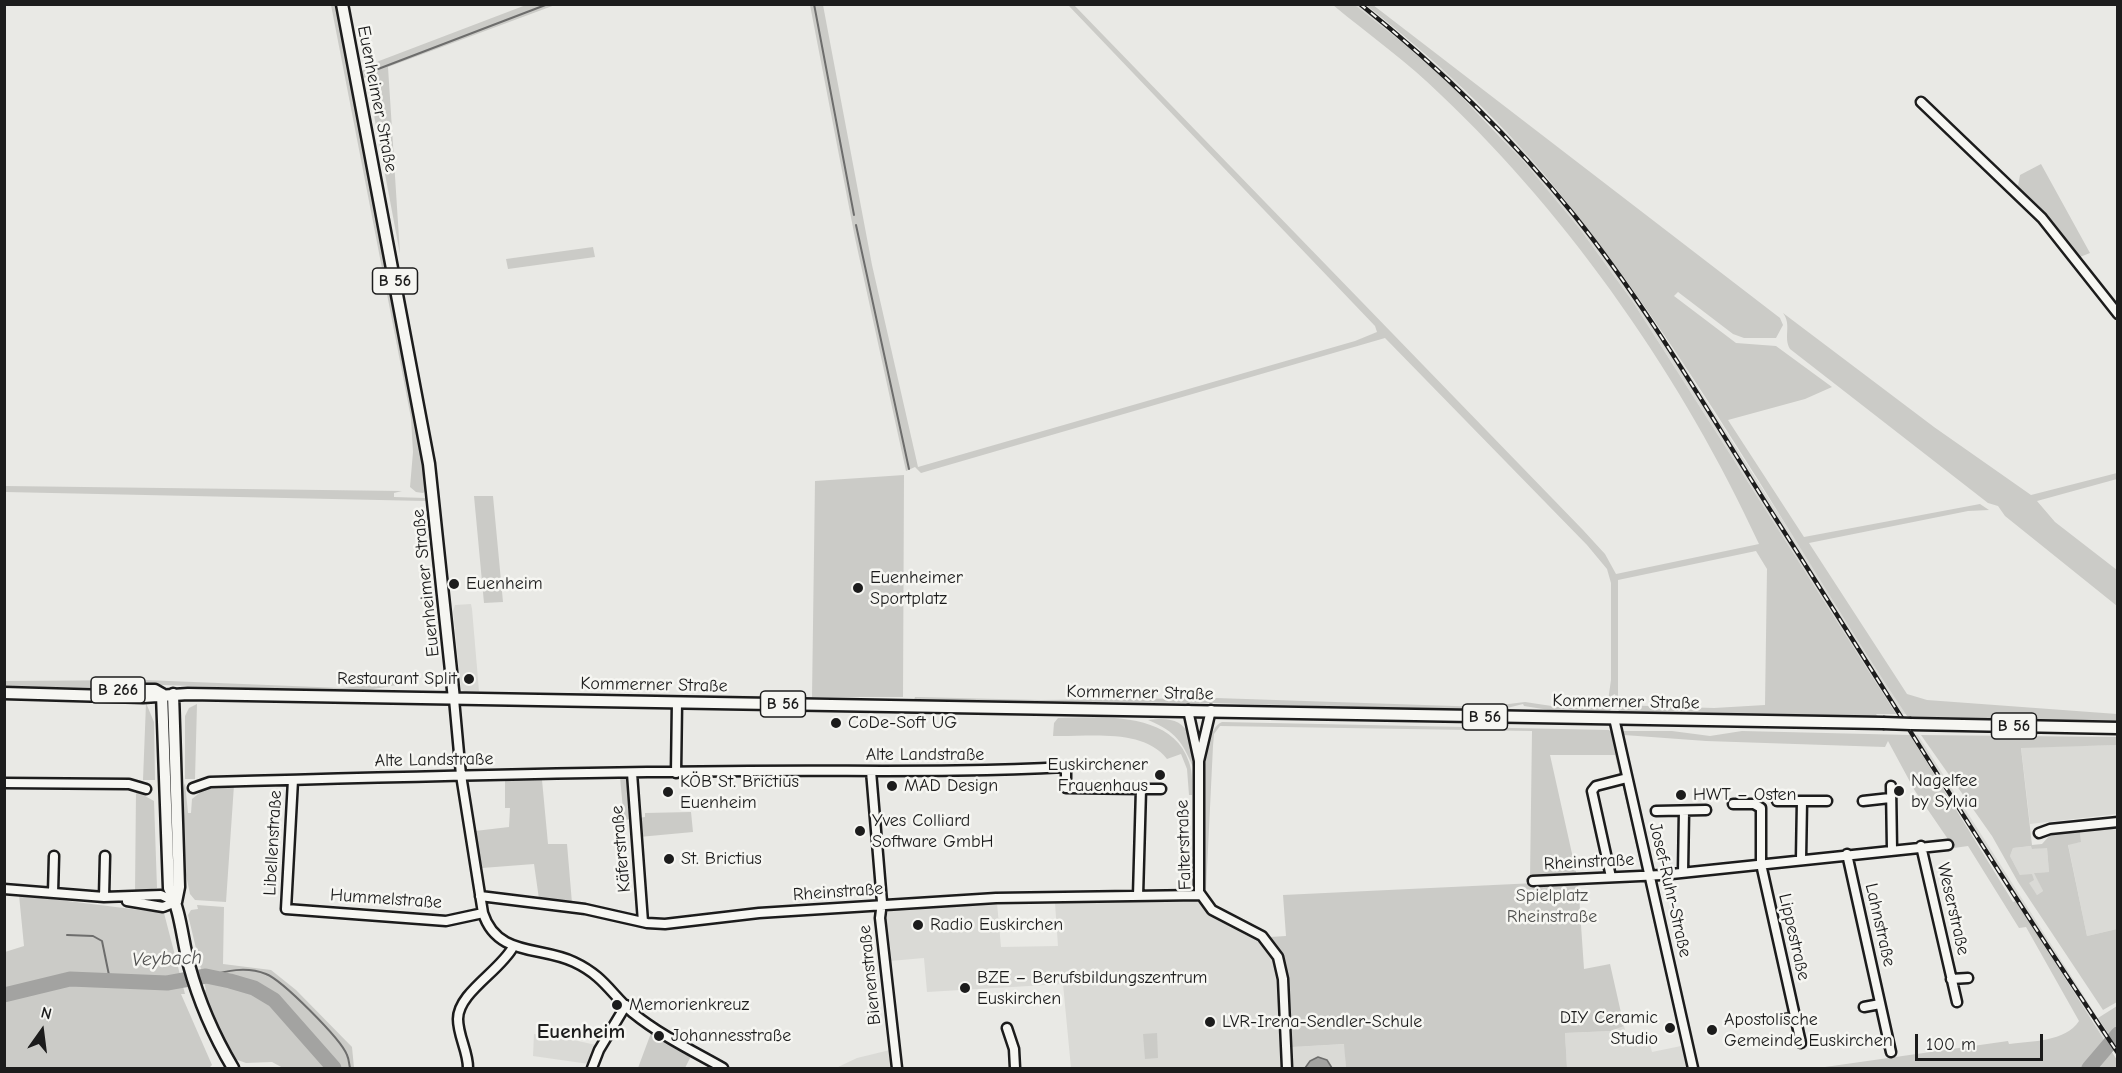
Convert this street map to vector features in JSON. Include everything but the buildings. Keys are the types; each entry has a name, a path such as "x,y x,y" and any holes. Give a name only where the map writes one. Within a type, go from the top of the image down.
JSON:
{"main road":[{"name":"Euenheimer Straße","path":"342,4 429,464 454,699"},
{"name":"Kommerner Straße","path":"4,693 72,694 144,689 168,694 1211,710 2118,728"},
{"path":"168,694 175,735 179,886 176,902"},
{"path":"168,694 167,864 169,888 176,902 197,992 211,1027 233,1068"},
{"path":"175,735 178,711 189,694"}],"street":[{"path":"1921,102 2042,218 2118,314"},
{"name":"Euenheimer Straße","path":"454,699 461,776 483,913 497,937 513,947 563,958 578,964 605,982 626,1005"},
{"path":"676,773 677,702"},
{"name":"Falterstraße","path":"1188,710 1199,761 1200,895 1212,910 1262,936 1278,957 1283,979 1287,1068"},
{"name":"Falterstraße","path":"1199,761 1211,710"},
{"name":"Josef-Ruhr-Straße","path":"1614,718 1693,1068"},
{"name":"Alte Landstraße","path":"193,788 210,782 293,780 632,773 994,772 1066,767 1066,788 1141,789"},
{"name":"Bienenstraße","path":"871,771 880,918 897,1068"},
{"name":"Käferstraße","path":"632,773 643,922"},
{"path":"1611,877 1592,791 1596,786 1627,778"},
{"name":"Libellenstraße","path":"286,909 293,780"},
{"path":"4,783 129,784 146,789"},
{"path":"1891,786 1892,849"},
{"path":"1138,896 1141,789 1161,789"},
{"path":"1863,801 1890,798"},
{"path":"1777,801 1827,801"},
{"path":"1801,859 1802,801"},
{"path":"1733,804 1760,806 1761,864"},
{"path":"1656,811 1707,810"},
{"path":"1683,872 1684,811"},
{"path":"2039,833 2050,829 2118,822"},
{"name":"Rheinstraße","path":"1533,881 1650,875 1948,845"},
{"name":"Weserstraße","path":"1921,846 1957,1002"},
{"name":"Lahnstraße","path":"1847,854 1891,1052"},
{"path":"53,893 54,856"},
{"path":"104,897 105,856"},
{"name":"Lippestraße","path":"1761,864 1802,1042"},
{"path":"4,889 104,897 161,895 176,902"},
{"name":"Rheinstraße","path":"480,896 585,909 643,922 674,923 759,913 1027,896 1200,895"},
{"name":"Hummelstraße","path":"286,909 446,921 483,913"},
{"path":"468,1068 458,1025 460,1007 504,962 513,947"},
{"name":"Weserstraße","path":"1952,979 1968,978"},
{"path":"1864,1007 1880,1004"},
{"path":"592,1068 599,1050 626,1005 651,1025 723,1068"},
{"path":"1780,1020 1796,1017"},
{"path":"1007,1028 1014,1049 1015,1068"}],"shaded area":[{"path":"1355,5 1366,5 1448,75 1527,154 1603,248 1682,363 1907,714 1896,714 1633,302 1580,229 1493,128 1403,43"},
{"path":"471,604 479,691 461,689 453,611 455,605"},
{"path":"1910,735 1918,735 2096,1015 2091,1018 2086,1011"},
{"path":"2117,745 2117,814 2030,824 2021,747"},
{"path":"2117,827 2117,929 2087,936 2068,844 2081,842 2080,831"},
{"path":"2032,846 2033,849 2047,847 2049,872 2035,873 2043,891 2037,895 2020,875 2010,856 2013,848"},
{"path":"1197,901 1210,914 1258,940 1272,956 1277,975 1281,1068 1071,1068 1063,984 927,992 924,958 890,961 886,919 887,913 893,910 997,903 1001,947 1058,946 1055,903"},
{"path":"2098,1018 2110,1036 2106,1042 2093,1021"},
{"path":"1624,1026 1628,1041 1648,1037 1652,1052 1681,1046 1687,1068 1567,1068 1565,1033 1611,1031"},
{"path":"534,1034 596,1045 589,1064 533,1056"},
{"path":"1345,1044 1346,1068 1292,1068 1291,1047"},
{"path":"890,1050 893,1068 836,1068 857,1058"},
{"path":"1318,1057 1327,1060 1332,1068 1305,1068 1310,1061"}],"green space":[{"path":"331,5 337,5 428,489 423,493 416,492 410,487 413,452 411,418"},
{"path":"526,5 555,5 388,67 400,254 367,78 361,77 362,71 379,61"},
{"path":"810,5 823,5 872,265 918,467 1355,341 1377,332 1375,326 1068,5 1074,5 1583,530 1605,554 1616,574 1759,544 1696,423 1660,363 1621,305 1535,195 1489,143 1402,60 1333,5 1355,5 1449,84 1524,162 1580,229 1633,302 1896,714 1876,714 1880,719 1619,712 1615,694 1610,712 1562,712 1523,704 1495,711 1209,703 914,700 915,697 1041,700 1216,698 1484,707 1525,702 1565,708 1607,708 1611,680 1611,583 1607,569 1587,545 1385,338 921,473 915,467 906,471 855,238","holes":["1756,551 1767,569 1765,705 1714,708 1618,705 1618,580"]},
{"path":"1366,5 1373,5 1780,318 1783,325 1776,338 1744,338 1733,334 1678,292 1674,296 1736,343 1776,346 1832,387 1805,399 1728,420 1804,537 1980,504 1989,510 1968,511 1809,543 1907,694 1927,700 2117,714 2117,723 1909,719 1694,379 1602,247 1510,135 1440,67"},
{"path":"2041,164 2090,253 2080,257 2018,186 2020,175"},
{"path":"593,247 595,257 508,269 506,259"},
{"path":"1783,313 1934,427 2031,495 2117,473 2117,479 2037,501 2055,522 2117,570 2117,606 2005,516 1998,506 1988,503 1790,349 1787,340 1787,322"},
{"name":"Euenheimer Sportplatz","path":"904,475 903,697 812,697 815,481"},
{"path":"5,486 402,491 394,493 394,497 426,498 426,501 5,492"},
{"path":"474,496 493,496 503,602 484,603"},
{"path":"144,680 342,688 397,682 397,685 356,692 164,685 118,685 81,689 5,688 5,681"},
{"path":"563,693 760,696 760,698 563,696"},
{"path":"146,703 154,722 155,780 143,780"},
{"path":"197,704 195,779 185,779 185,716 189,708"},
{"path":"1095,717 1134,720 1168,733 1180,745 1189,762 1192,774 1192,795 1189,795 1187,769 1181,754 1167,759 1157,749 1130,738 1053,736 1054,723 1058,718"},
{"path":"1148,720 1172,720 1186,729 1192,746 1194,769 1177,739 1166,729"},
{"path":"1222,722 1609,730 1613,734 1622,774 1620,776 1615,755 1550,755 1577,876 1530,879 1532,731 1220,726 1214,734 1206,890 1204,891 1204,773 1213,731"},
{"path":"1623,731 1672,731 1710,736 1742,731 1910,735 2013,902 2016,901 2117,1060 2117,1068 1818,1068 2008,1041 2009,1044 2038,1041 2057,1037 2073,1028 2079,1021 2026,927 2019,928 1968,846 1954,848 1915,791 1888,741 1885,747 1706,741 1624,735"},
{"path":"1921,735 2117,737 2117,745 2021,748 2032,845 2042,844 2051,834 2080,831 2081,842 2068,845 2087,936 2117,929 2117,1002 2103,1010 2018,882 1992,836","holes":["2031,846 2032,849 2047,848 2049,872 2034,873 2043,891 2037,895 2029,883 2034,880 2032,874 2020,875 2010,856 2013,848"]},
{"path":"620,777 629,780 632,819 624,820"},
{"path":"505,779 542,780 548,844 567,844 572,903 539,899 534,864 482,868 475,831 509,827 510,808 505,808"},
{"path":"185,783 188,813 191,813 192,799 208,786 234,785 226,902 195,900 190,894 186,875 181,873 181,794"},
{"path":"1622,783 1625,784 1643,864 1641,867"},
{"path":"136,791 154,801 157,888 135,892"},
{"path":"691,812 693,832 639,837 638,818 645,817 645,813"},
{"name":"Spielplatz Rheinstraße","path":"1578,881 1584,969 1610,964 1624,1026 1611,1031 1565,1033 1567,1068 1346,1068 1344,1044 1292,1047 1291,1068 1286,971 1282,955 1270,937 1286,936 1283,895"},
{"path":"19,895 164,913 185,994 181,994 212,1065 209,1068 5,1068 5,952 24,946"},
{"path":"197,905 224,907 223,964 271,970 296,990 352,1047 354,1068 283,1068 272,1062 246,1063 232,1058 202,991 206,990 188,915 191,910 198,909"},
{"path":"2117,1006 2117,1047 2098,1018"},
{"path":"651,1033 692,1054 685,1068 638,1068"},
{"path":"1157,1033 1158,1058 1145,1059 1143,1034"}],"waterway":[{"path":"365,74 548,4"},
{"path":"814,4 854,215"},
{"path":"856,225 909,469"},
{"path":"67,935 93,936 102,941 110,980"},
{"path":"206,976 228,971 251,970 274,979 297,998 334,1036 347,1055 350,1068"},
{"name":"Veybach","path":"4,995 70,979 167,983 206,976 230,981 254,988 274,1000 334,1068"},
{"name":"Veybach","path":"2089,1068 2118,1034"}],"railway":[{"path":"1360,4 1473,104 1550,186 1602,251 1679,364 1988,854 2118,1053"}],"place":[{"name":"Euenheim","path":"454,584"},
{"name":"Euenheimer Sportplatz","path":"858,588"},
{"name":"Restaurant Split","path":"469,679"},
{"name":"CoDe-Soft UG","path":"836,723"},
{"name":"Euskirchener Frauenhaus","path":"1160,775"},
{"name":"MAD Design","path":"892,786"},
{"name":"Nagelfee by Sylvia","path":"1899,791"},
{"name":"KÖB St. Brictius Euenheim","path":"668,792"},
{"name":"HWT – Osten","path":"1681,795"},
{"name":"Yves Colliard Software GmbH","path":"860,831"},
{"name":"St. Brictius","path":"669,859"},
{"name":"Radio Euskirchen","path":"918,925"},
{"name":"BZE – Berufsbildungszentrum Euskirchen","path":"965,988"},
{"name":"Memorienkreuz","path":"617,1005"},
{"name":"LVR-Irena-Sendler-Schule","path":"1210,1022"},
{"name":"DIY Ceramic Studio","path":"1670,1028"},
{"name":"Apostolische Gemeinde Euskirchen","path":"1712,1030"},
{"name":"Johannesstraße","path":"659,1036"}],"district":[{"name":"Euenheim","path":"581,1032"}]}
